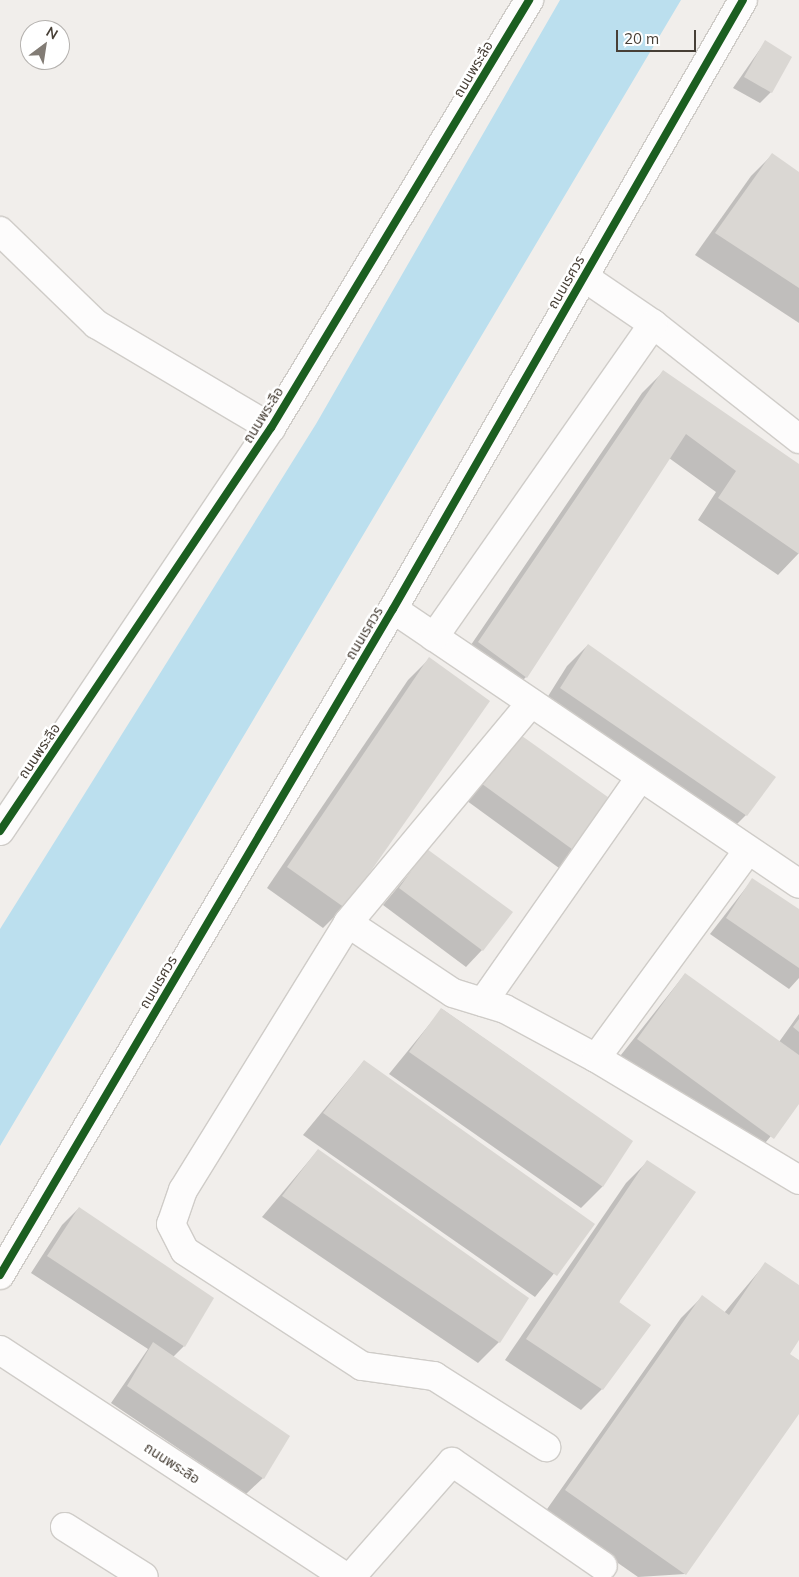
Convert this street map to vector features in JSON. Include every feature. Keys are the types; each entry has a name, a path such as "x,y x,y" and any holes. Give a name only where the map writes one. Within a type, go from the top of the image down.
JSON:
{"street":[{"name":"ถนนพระลือ","path":"0,831 271,428 529,0"},
{"name":"ถนนเรศวร","path":"0,1275 393,609 743,0"},
{"path":"0,231 96,324 271,428"},
{"path":"584,278 654,324 799,439"},
{"path":"434,637 654,324"},
{"path":"393,609 747,852 799,884"},
{"path":"531,703 348,923 183,1190 171,1224 185,1251 362,1366 434,1376 546,1448"},
{"path":"483,1002 640,778"},
{"path":"596,1058 747,852"},
{"path":"348,923 453,993 505,1009 596,1058 799,1180"},
{"name":"ถนนพระลือ","path":"0,1350 345,1577"},
{"path":"351,1577 452,1462 607,1574"},
{"path":"65,1527 144,1577"}],"water":[{"path":"560,0 681,0 0,1146 0,929 316,424"}],"building":[{"path":"765,40 792,57 772,93 744,77"},
{"path":"772,153 799,172 799,288 715,233"},
{"path":"663,370 799,464 799,554 718,498 736,471 686,434 527,678 478,642"},
{"path":"588,644 776,777 747,816 560,688"},
{"path":"429,657 490,701 345,908 287,867"},
{"path":"515,731 612,800 576,852 478,781"},
{"path":"427,849 513,912 483,951 399,888"},
{"path":"752,878 799,909 799,968 726,918"},
{"path":"685,973 799,1055 799,1104 774,1139 637,1039"},
{"path":"441,1008 633,1141 603,1187 409,1052"},
{"path":"799,1019 799,1032 793,1027"},
{"path":"364,1060 595,1224 557,1276 323,1113"},
{"path":"318,1149 529,1298 500,1343 282,1196"},
{"path":"647,1160 696,1192 619,1302 651,1325 603,1390 526,1339"},
{"path":"79,1207 214,1298 185,1347 47,1256"},
{"path":"765,1262 799,1285 799,1340 790,1354 799,1360 799,1414 686,1575 565,1490 702,1295 729,1315"},
{"path":"153,1342 290,1436 264,1479 127,1386"}],"cycle path":[{"path":"0,831 271,428 529,0"},
{"path":"0,1275 393,609 743,0"}]}
